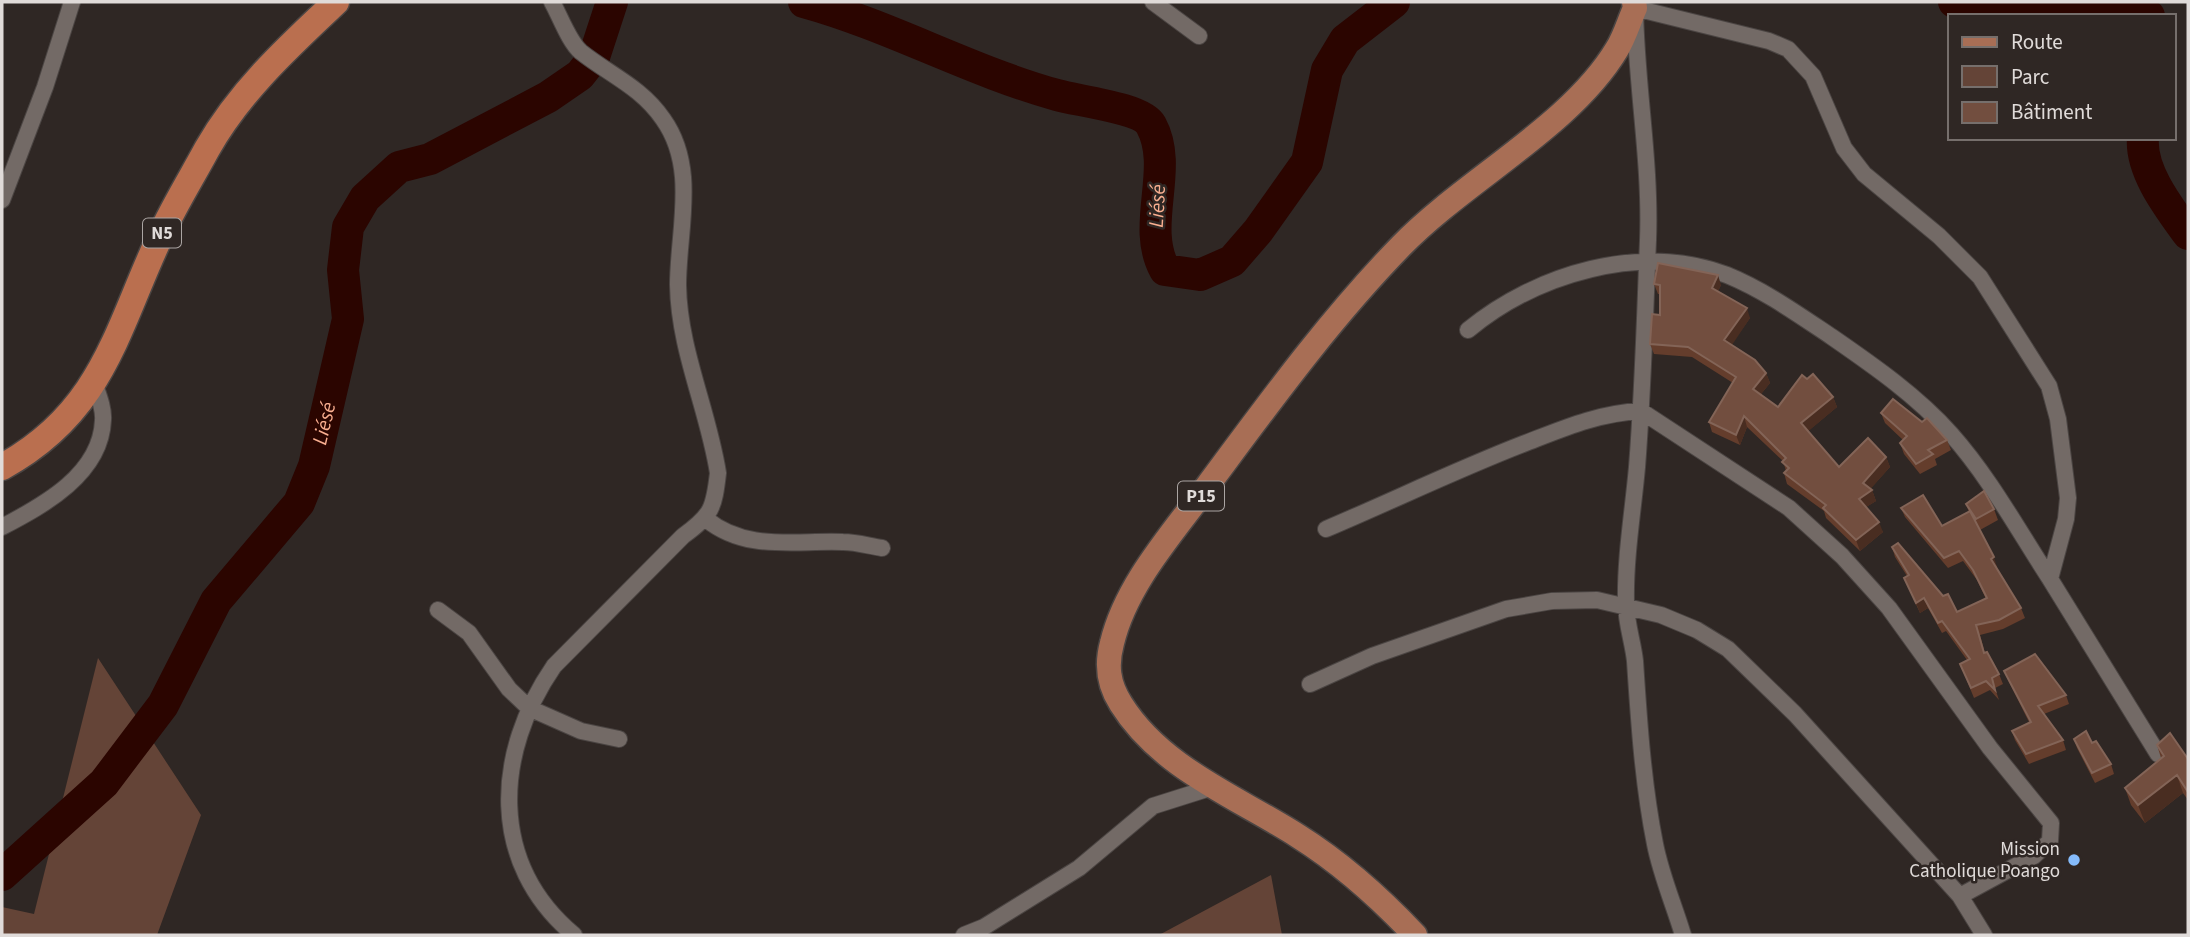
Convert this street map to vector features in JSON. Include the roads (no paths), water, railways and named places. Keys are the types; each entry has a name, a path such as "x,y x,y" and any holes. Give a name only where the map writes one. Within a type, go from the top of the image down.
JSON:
{"highway":[{"name":"N5","path":"2,467 47,437 76,410 120,333 164,229 209,147 258,78 335,2"}],"main road":[{"name":"P15","path":"1416,935 1339,866 1310,844 1213,787 1158,748 1122,707 1111,686 1108,667 1112,641 1132,596 1151,563 1275,396 1352,298 1403,244 1457,196 1572,105 1617,49 1635,5"}],"street":[{"path":"2,201 45,87 72,2"},
{"path":"552,2 579,51 639,91 664,120 678,148 685,192 678,286 681,327 718,472 715,496 706,519 683,536 554,666 529,708 518,737 508,810 512,842 526,879 551,916 574,935"},
{"path":"1153,2 1199,36"},
{"path":"1684,935 1655,847 1643,760 1634,657 1625,606 1627,553 1641,411 1647,263 1648,176 1636,54 1635,5 1788,49 1813,76 1844,148 1864,174 1939,236 1986,286 2049,386 2058,419 2068,498 2066,519 2050,579"},
{"path":"1468,330 1517,295 1548,282 1617,265 1676,262 1729,276 1786,307 1910,394 1951,434 1990,482 2158,754"},
{"path":"2,527 35,509 66,487 90,461 99,442 103,419 94,382"},
{"path":"1326,529 1443,477 1585,419 1615,412 1641,411 1789,508 1842,556 1889,608 1990,748 2051,823 2050,841 2034,856 1960,896"},
{"path":"706,519 718,529 739,538 767,543 844,542 882,548"},
{"path":"1310,684 1372,656 1506,609 1552,601 1597,600 1661,615 1697,630 1728,649 1847,769 1960,896 1984,935"},
{"path":"438,610 469,633 509,689 529,708 581,731 619,739"},
{"path":"964,935 984,927 1079,868 1153,806 1213,787"}],"waterway":[{"name":"Liésé","path":"2,875 104,783 163,705 216,601 299,503 314,466 348,319 343,270 348,227 365,198 399,167 430,159 548,97 580,75 594,57 612,2"},
{"name":"Liésé","path":"804,2 868,23 1025,85 1123,110 1145,119 1151,125 1160,160 1156,216 1158,253 1165,270 1200,275 1232,261 1258,231 1307,162 1327,70 1345,40 1394,2"},
{"name":"Liésé","path":"1954,2 1989,14"},
{"name":"Liésé","path":"2037,14 2103,11 2142,14"},
{"name":"Liésé","path":"2143,140 2143,151 2151,176 2188,234"}],"place":[{"name":"Mission Catholique Poango","path":"2074,860"}]}
